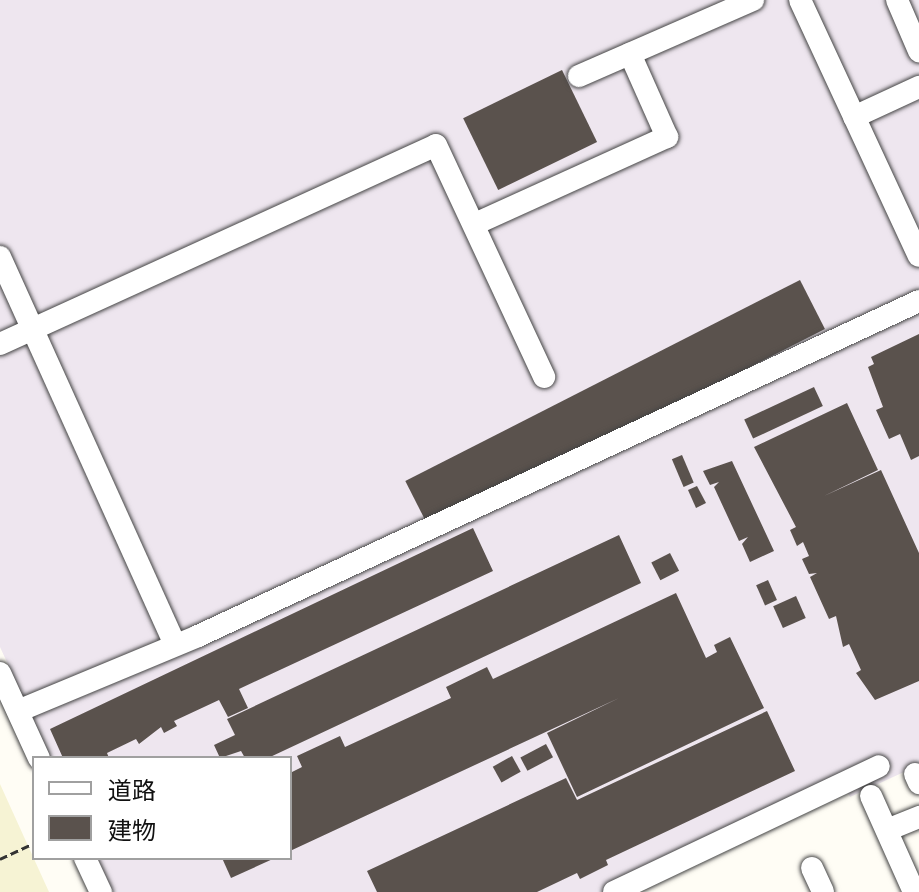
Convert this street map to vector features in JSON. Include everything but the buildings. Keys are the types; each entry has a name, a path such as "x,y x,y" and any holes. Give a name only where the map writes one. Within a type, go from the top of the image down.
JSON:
{"street":[{"path":"579,76 753,0"},
{"path":"800,0 919,256"},
{"path":"897,0 919,51"},
{"path":"475,224 667,137 630,54"},
{"path":"854,117 919,87"},
{"path":"0,344 436,145 544,377"},
{"path":"0,257 174,642"},
{"path":"18,711 174,642 213,629 919,301"},
{"path":"0,673 38,756"},
{"path":"614,892 649,884 879,766"},
{"path":"871,796 914,892"},
{"path":"887,830 919,817"},
{"path":"86,860 101,892"},
{"path":"812,868 823,892"}],"path":[{"path":"0,859 32,844"}],"shaded area":[{"path":"0,0 919,0 919,765 850,797 843,783 608,892 113,892 98,860 292,860 292,756 50,756 0,647"},
{"path":"0,784 49,892 0,892"}]}
